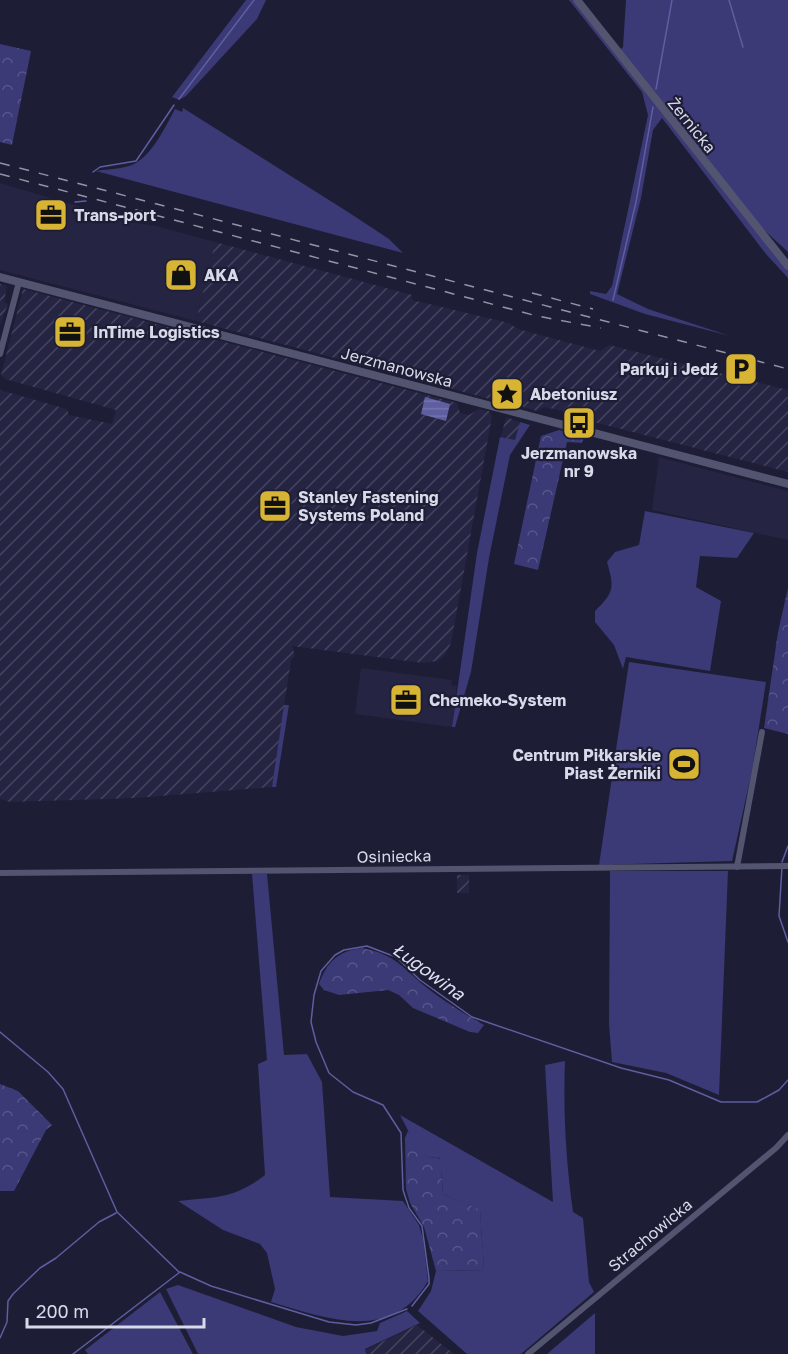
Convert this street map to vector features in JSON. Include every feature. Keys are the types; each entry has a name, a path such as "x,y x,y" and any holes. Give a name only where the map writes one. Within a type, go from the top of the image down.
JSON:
{"street":[{"name":"Żernicka","path":"576,0 788,266"},
{"name":"Jerzmanowska","path":"0,277 788,484"},
{"path":"0,354 19,282"},
{"path":"737,867 762,732"},
{"name":"Osiniecka","path":"0,873 784,866"},
{"name":"Strachowicka","path":"528,1354 760,1161 788,1135"}],"shaded area":[{"path":"0,183 95,211 94,216 156,226 215,242 196,321 0,270"},
{"path":"215,242 412,295 412,300 509,323 518,329 600,351 609,345 788,390 788,472 578,418 577,421 571,413 545,407 537,411 523,407 522,404 516,406 449,388 448,385 440,386 196,321"},
{"path":"0,284 7,286 4,302 8,304 0,324"},
{"path":"23,289 457,403 460,413 469,415 479,409 489,411 492,416 451,643 445,655 437,661 423,663 292,646 295,656 291,660 272,787 135,798 10,802 0,799 0,390 67,409 69,415 112,424 116,410 5,379 1,375"},
{"path":"425,397 450,404 446,421 421,414"},
{"path":"506,417 520,422 515,441 501,437"},
{"path":"659,457 788,491 788,540 652,510"},
{"name":"Chemeko-System","path":"361,668 452,680 451,685 457,686 452,727 355,714"},
{"path":"457,875 469,875 469,893 457,893"},
{"path":"417,1325 454,1354 366,1354 365,1350"}],"green space":[{"path":"246,0 266,0 257,19 186,96 179,100 172,97"},
{"path":"569,0 572,0 788,271 788,278 766,254 662,118 653,130 641,198 617,294 648,309 730,336 645,314 590,294 590,291 606,294 612,286 648,115 642,92"},
{"path":"626,0 788,0 788,252 762,228 620,50 623,47"},
{"path":"0,44 31,51 12,145 0,142"},
{"path":"183,108 389,239 403,253 96,171 125,167 141,160 158,139 175,109 182,112"},
{"path":"520,422 530,425 510,455 489,558 471,672 455,727 452,727 477,553 500,437 515,440"},
{"path":"559,430 584,436 582,443 567,442 538,570 514,564 541,436"},
{"path":"645,511 754,533 737,558 700,556 696,587 721,601 710,671 626,657 623,669 614,645 595,622 595,611 606,599 611,589 612,583 607,562 615,552 639,545"},
{"path":"788,588 788,734 764,728 778,632"},
{"name":"Centrum Piłkarskie Piast Żerniki","path":"629,662 766,682 752,771 732,861 599,865"},
{"path":"284,705 289,705 276,787 272,787"},
{"path":"610,871 728,871 719,1095 666,1073 612,1062 609,1024"},
{"path":"252,874 267,874 284,1055 307,1054 322,1082 330,1197 403,1201 419,1225 423,1238 428,1281 413,1301 396,1313 377,1320 335,1319 271,1302 275,1289 267,1253 260,1244 223,1230 178,1201 234,1193 265,1175 258,1064 267,1060"},
{"path":"362,948 381,953 395,961 436,995 484,1025 478,1033 470,1032 413,1008 399,995 388,990 339,995 324,990 319,984 334,959 346,952"},
{"path":"565,1061 565,1118 573,1212 583,1218 589,1282 594,1292 521,1354 467,1354 418,1311 431,1291 436,1271 484,1270 480,1211 443,1194 440,1158 428,1157 414,1142 400,1115 553,1202 545,1065"},
{"path":"0,1084 18,1091 52,1125 46,1130 14,1191 0,1191"},
{"path":"408,1131 428,1157 440,1159 447,1164 448,1167 441,1170 443,1194 480,1210 484,1270 436,1271 424,1227 410,1203 406,1189 405,1138"},
{"path":"178,1285 296,1327 343,1336 377,1331 380,1323 407,1311 420,1323 365,1349 366,1354 198,1354 166,1289"},
{"path":"160,1292 193,1354 88,1354 85,1350"},
{"path":"595,1313 595,1354 547,1354"}],"waterway":[{"path":"179,99 254,0"},
{"path":"656,89 672,0"},
{"path":"729,0 743,47"},
{"path":"93,172 100,167 136,161 174,105"},
{"path":"613,300 636,202 653,107"},
{"path":"75,202 86,201"},
{"name":"Ługowina","path":"782,862 788,846"},
{"name":"Ługowina","path":"782,867 779,916 788,942"},
{"name":"Ługowina","path":"412,1306 429,1284 429,1278 422,1226 409,1208 403,1190 401,1133 383,1105 353,1092 329,1073 316,1042 311,1022 314,995 321,971 335,955 344,950 367,946 396,957 420,980 472,1017 621,1068 669,1080 721,1102 757,1102 779,1090 788,1080"},
{"path":"0,1032 48,1072 63,1089 117,1212 179,1272"},
{"path":"0,1338 7,1322 8,1301 13,1294 40,1268 56,1258 99,1222 116,1213"},
{"name":"Ługowina","path":"73,1354 180,1272 211,1286 329,1322 356,1325 371,1323 407,1309"}],"railway":[{"path":"0,163 788,369"},
{"path":"0,174 537,316 601,328"},
{"path":"532,293 593,309"}],"place":[{"name":"Trans-port","path":"51,215"},
{"name":"AKA","path":"181,275"},
{"name":"InTime Logistics","path":"70,332"},
{"name":"Parkuj i Jedź","path":"741,369"},
{"name":"Abetoniusz","path":"507,394"},
{"name":"Jerzmanowska nr 9","path":"579,423"},
{"name":"Stanley Fastening Systems Poland","path":"275,506"},
{"name":"Chemeko-System","path":"406,700"},
{"name":"Centrum Piłkarskie Piast Żerniki","path":"684,764"}]}
